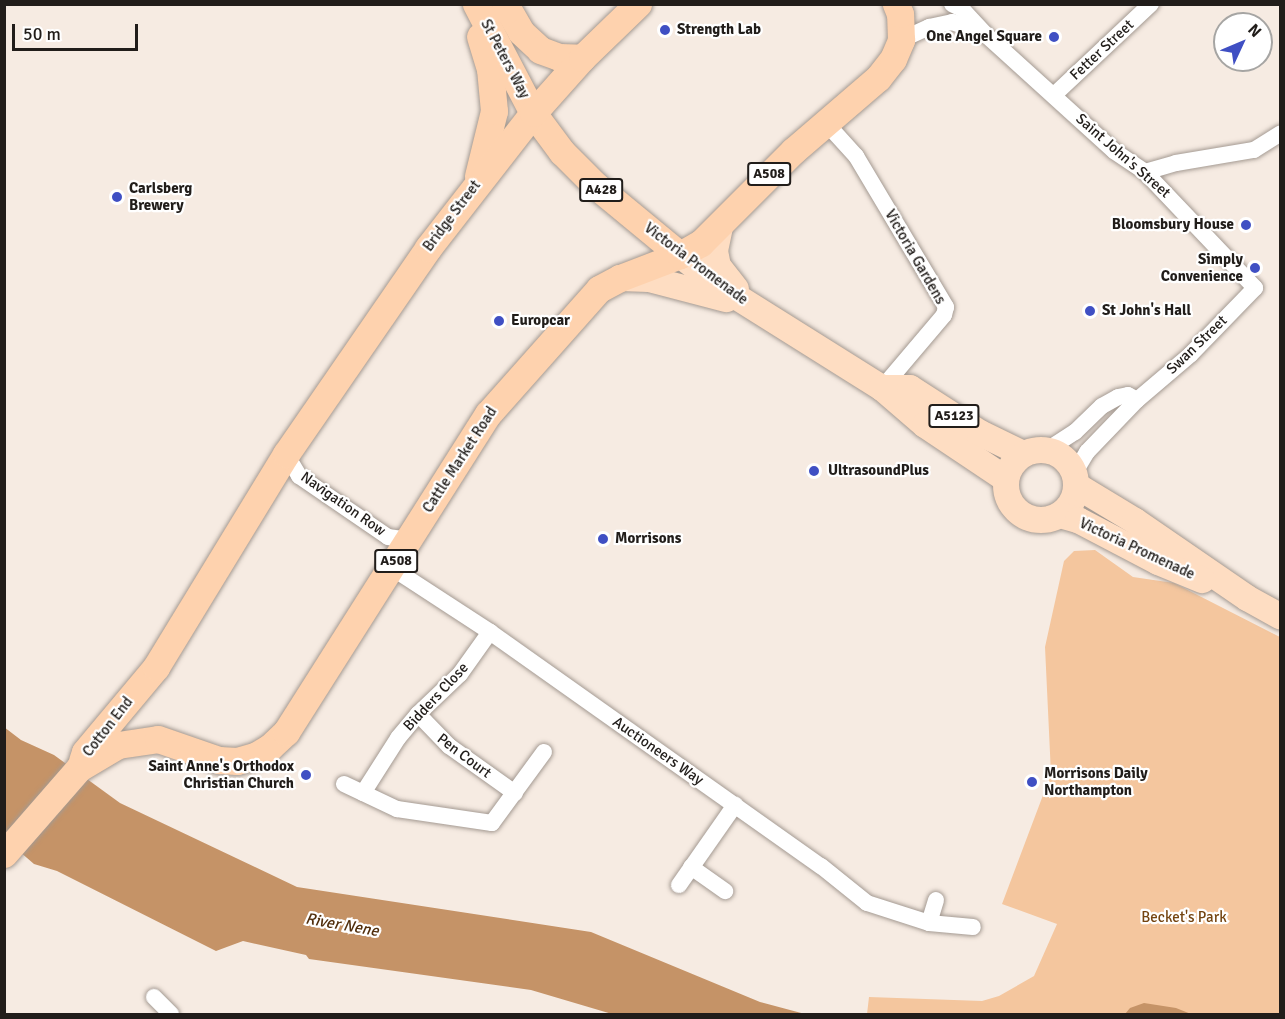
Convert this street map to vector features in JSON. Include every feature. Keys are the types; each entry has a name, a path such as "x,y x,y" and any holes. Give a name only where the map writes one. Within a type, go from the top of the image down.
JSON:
{"highway":[{"path":"470,4 490,69 494,111 477,183"},
{"name":"St Peters Way","path":"476,4 533,113"},
{"name":"St Peters Way","path":"505,4 521,32 540,50 550,55 582,58"},
{"name":"Bridge Street","path":"286,454 428,248 477,183 533,113 582,58 638,4"},
{"path":"896,4 901,40"},
{"name":"Cattle Market Road","path":"79,768 118,745 158,739 219,760 237,761 255,756 270,747 286,732 488,414 586,300 599,289 620,278 680,255 701,243 720,227 752,190 878,78 893,59 901,40"},
{"name":"Victoria Promenade","path":"533,113 562,152 595,185 680,255"},
{"name":"A508","path":"158,739 137,721 134,712 139,686 156,667 208,586 286,454"},
{"name":"Cotton End","path":"79,768 85,752 117,717 139,686"},
{"name":"A508","path":"4,854 79,768"}],"main road":[{"name":"A5123","path":"720,227 715,250 718,266 753,307"},
{"name":"Victoria Promenade","path":"680,255 721,287 882,388 915,418 1006,478"},
{"name":"A5123","path":"620,278 649,279 692,288 753,307"},
{"name":"A5123","path":"882,388 910,388 980,433 1035,452"},
{"path":"1035,452 1060,454 1069,463 1075,480 1072,502 1060,515 1042,521 1030,519 1018,512 1006,491 1006,478 1014,462 1035,452"},
{"name":"Victoria Promenade","path":"1075,480 1247,598"},
{"name":"Victoria Promenade","path":"1060,515 1086,524 1158,562 1247,598 1281,616"}],"street":[{"name":"Saint John's Street","path":"952,4 962,9 984,33 1054,94 1114,151 1145,172 1255,288"},
{"name":"Fetter Street","path":"1054,94 1151,4"},
{"name":"Saint John's Street","path":"901,40 928,27 952,22 984,33"},
{"name":"Victoria Gardens","path":"826,123 856,156 946,307 944,315 882,388"},
{"path":"1145,172 1254,150 1281,134"},
{"name":"Swan Street","path":"1075,480 1087,452 1137,400 1190,355 1255,288"},
{"path":"1035,452 1075,432 1101,406 1118,397 1128,395 1137,400"},
{"name":"Navigation Row","path":"286,454 299,476 388,537 409,540"},
{"name":"Auctioneers Way","path":"392,568 490,632 735,805 867,903 929,923 973,927"},
{"name":"Bidders Close","path":"363,793 398,738 418,714 460,674 490,632"},
{"name":"Pen Court","path":"418,714 449,746 515,793"},
{"path":"344,784 397,808 492,823 544,752"},
{"path":"679,885 735,805"},
{"path":"691,867 725,891"},
{"path":"929,923 936,900"},
{"path":"154,998 171,1014"}],"green space":[{"name":"Becket's Park","path":"1095,550 1133,577 1174,583 1280,637 1280,1014 867,1014 869,997 982,1001 999,996 1034,976 1057,924 1002,904 1051,774 1045,647 1064,561 1074,551"}],"water":[{"name":"River Nene","path":"4,727 21,740 54,755 120,803 297,887 591,932 760,1002 805,1014 612,1014 531,990 309,959 306,955 243,941 216,951 57,871 34,864 5,839"},
{"path":"1144,1003 1176,1008 1191,1014 1125,1014 1130,1008"}],"place":[{"name":"Strength Lab","path":"665,30"},
{"name":"One Angel Square","path":"1054,37"},
{"name":"Carlsberg Brewery","path":"117,197"},
{"name":"Bloomsbury House","path":"1246,225"},
{"name":"Simply Convenience","path":"1255,268"},
{"name":"St John's Hall","path":"1090,311"},
{"name":"Europcar","path":"499,321"},
{"name":"UltrasoundPlus","path":"814,471"},
{"name":"Morrisons","path":"603,539"},
{"name":"Saint Anne's Orthodox Christian Church","path":"306,775"},
{"name":"Morrisons Daily Northampton","path":"1032,782"}]}
